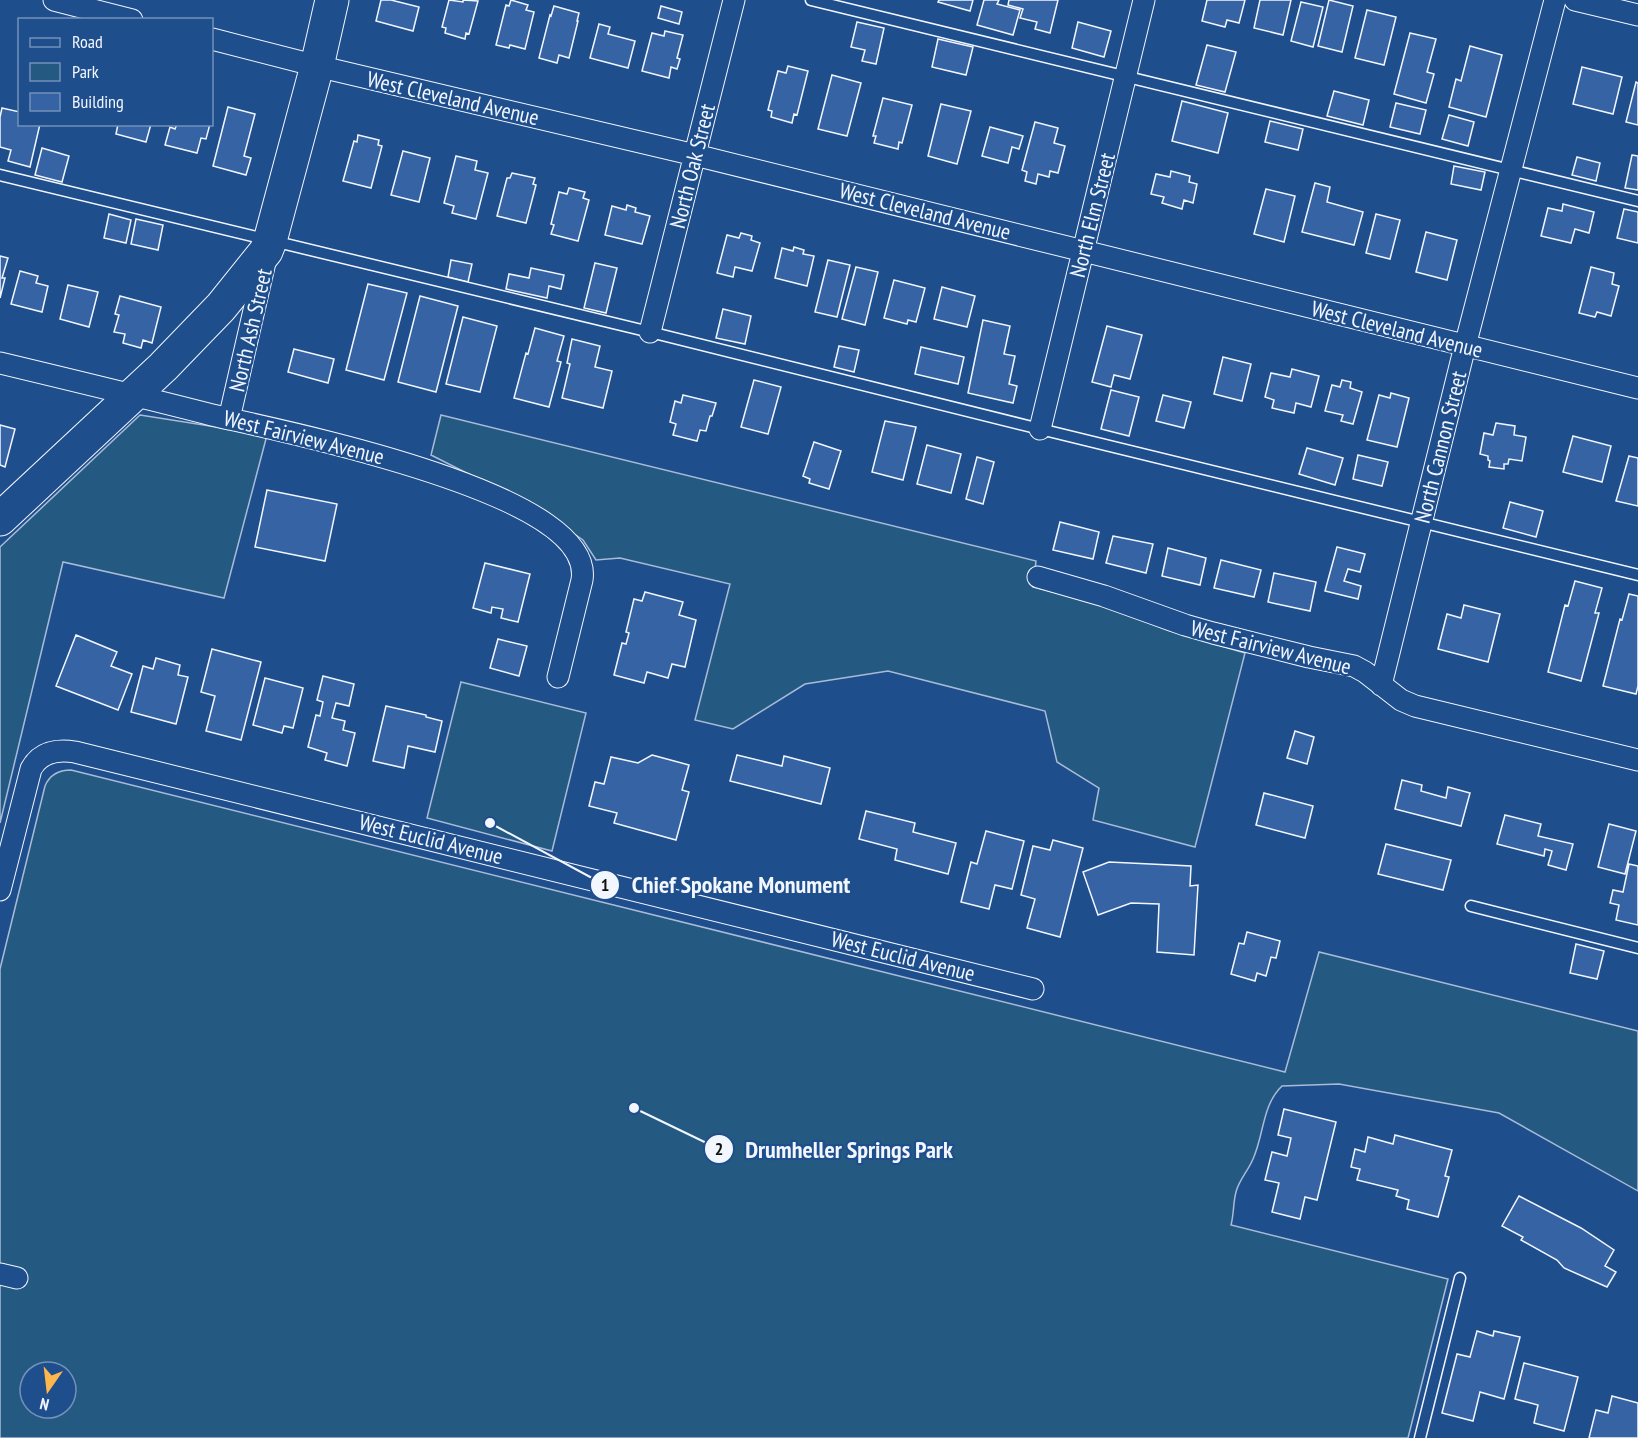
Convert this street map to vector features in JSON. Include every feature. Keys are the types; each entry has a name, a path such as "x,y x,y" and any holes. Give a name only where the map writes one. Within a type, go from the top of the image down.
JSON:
{"main road":[{"path":"0,519 134,396 221,307 260,260 270,241 317,66 332,0"}],"street":[{"path":"54,0 124,18"},
{"name":"North Oak Street","path":"650,332 734,0"},
{"name":"North Elm Street","path":"1040,429 1144,0"},
{"name":"North Cannon Street","path":"1381,685 1420,522 1555,0"},
{"path":"1575,0 1638,15"},
{"name":"West Cleveland Avenue","path":"213,39 695,155 1638,388"},
{"name":"North Ash Street","path":"229,418 270,241"},
{"name":"West Fairview Avenue","path":"0,363 393,459 465,484 502,500 543,523 571,545 579,558 583,574 558,677"},
{"name":"West Fairview Avenue","path":"1038,578 1113,599 1213,633 1347,664 1365,672 1401,700 1415,706 1638,760"},
{"name":"West Euclid Avenue","path":"0,890 28,775 34,763 39,758 56,751 75,752 1033,989"}],"lane":[{"path":"811,0 1638,201"},
{"path":"0,175 1638,574"},
{"path":"1472,906 1638,948"},
{"path":"1420,1438 1460,1278"}],"green space":[{"path":"140,415 267,435 224,598 63,562 0,823 0,547"},
{"path":"441,415 1036,561 1033,587 1107,606 1167,630 1245,653 1195,847 1093,820 1099,788 1057,762 1045,711 888,671 805,684 733,729 695,720 730,584 620,558 596,560 583,540 536,508 431,455"},
{"path":"461,682 586,713 552,851 427,818"},
{"path":"71,770 1285,1072 1319,952 1638,1031 1638,1191 1499,1113 1339,1084 1282,1086 1275,1094 1267,1111 1257,1150 1237,1188 1231,1225 1448,1279 1408,1438 0,1438 0,969 45,786 52,776"}],"building":[{"path":"381,0 391,0 419,7 413,31 376,21"},
{"path":"449,0 478,1 469,34 466,33 465,39 445,33 446,28 442,27"},
{"path":"511,0 528,5 526,10 534,12 525,49 510,45 509,48 496,45 506,5 509,6"},
{"path":"939,0 973,0 970,11 938,2"},
{"path":"984,0 999,0 997,4 1020,10 1013,35 977,25"},
{"path":"1009,0 1058,0 1050,33 1035,29 1037,22 1020,18 1023,9 1008,5"},
{"path":"1207,0 1245,0 1239,23 1227,20 1225,27 1202,21"},
{"path":"1260,0 1291,0 1283,35 1254,28"},
{"path":"1329,0 1353,6 1342,52 1318,46"},
{"path":"1301,2 1323,7 1313,47 1291,41"},
{"path":"554,6 579,13 569,58 559,55 557,63 539,58"},
{"path":"661,6 682,12 679,24 658,18"},
{"path":"1367,10 1396,17 1384,65 1355,58"},
{"path":"857,22 884,28 876,64 862,61 865,50 851,47"},
{"path":"1078,22 1111,31 1104,57 1072,48"},
{"path":"599,24 610,27 608,34 635,41 628,68 590,58"},
{"path":"665,31 683,35 677,58 680,59 677,69 671,67 669,78 642,71 652,33 664,36"},
{"path":"1410,33 1436,39 1427,72 1434,74 1426,103 1394,94"},
{"path":"938,39 973,47 966,75 932,67"},
{"path":"1207,45 1236,52 1225,92 1196,85"},
{"path":"1470,46 1502,55 1486,117 1449,107 1456,79 1461,81"},
{"path":"788,66 808,71 797,115 794,114 792,123 771,117 772,111 768,110 778,71 786,73"},
{"path":"1582,67 1622,77 1613,114 1573,104"},
{"path":"832,75 861,83 847,136 818,129"},
{"path":"1636,82 1638,83 1638,125 1626,122"},
{"path":"1334,91 1369,100 1363,125 1327,116"},
{"path":"883,98 912,105 902,143 899,142 898,149 874,143 876,136 873,136"},
{"path":"1182,101 1228,113 1218,153 1172,141"},
{"path":"1396,103 1426,110 1420,134 1390,127"},
{"path":"941,104 971,111 957,164 928,156"},
{"path":"228,107 255,114 244,156 251,158 246,175 213,166"},
{"path":"2,108 18,112 18,126 40,126 30,167 8,161 11,150 0,147"},
{"path":"1449,115 1474,122 1468,146 1442,139"},
{"path":"1270,121 1303,129 1298,150 1265,142"},
{"path":"1035,122 1058,128 1054,143 1065,146 1058,173 1050,171 1049,177 1038,174 1036,184 1025,181 1027,172 1022,170"},
{"path":"118,126 150,126 146,142 116,134"},
{"path":"176,126 209,126 206,139 201,138 197,153 165,145 170,127 175,129"},
{"path":"990,127 1023,136 1019,149 1012,147 1008,163 982,156"},
{"path":"358,135 379,140 378,145 382,146 371,188 343,181 354,141 357,142"},
{"path":"42,148 69,156 62,182 35,175"},
{"path":"403,151 430,158 419,202 391,195"},
{"path":"1632,155 1638,156 1638,190 1625,188"},
{"path":"456,156 477,161 475,170 488,173 476,219 452,213 454,206 444,203"},
{"path":"1577,157 1600,163 1596,181 1572,175"},
{"path":"1454,166 1485,172 1481,190 1451,184"},
{"path":"1171,171 1190,176 1189,182 1197,184 1193,203 1184,200 1182,209 1162,203 1164,197 1151,194 1156,174 1170,177"},
{"path":"512,173 535,178 533,184 536,185 526,223 497,216 507,178 510,178"},
{"path":"1315,183 1330,187 1327,202 1363,212 1354,245 1302,232"},
{"path":"569,188 585,192 583,198 589,200 578,241 551,234 554,225 551,224 559,192 567,194"},
{"path":"1266,189 1295,196 1284,242 1254,234"},
{"path":"1563,204 1594,212 1589,233 1575,229 1571,243 1541,236 1548,208 1562,211"},
{"path":"627,205 636,208 635,212 650,216 642,244 605,235 612,206 626,210"},
{"path":"1624,209 1638,212 1638,243 1617,238"},
{"path":"109,214 131,220 126,243 104,238"},
{"path":"1376,214 1400,220 1390,259 1366,253"},
{"path":"136,219 163,225 158,250 131,244"},
{"path":"1426,232 1457,240 1447,280 1416,272"},
{"path":"741,233 752,236 751,240 760,243 752,271 735,267 733,277 717,273 727,235 739,238"},
{"path":"794,247 804,250 803,254 814,256 807,286 775,278 782,248 793,251"},
{"path":"0,256 8,258 2,278 5,278 0,298"},
{"path":"451,260 472,264 468,282 448,277"},
{"path":"828,260 850,265 837,317 815,312"},
{"path":"595,263 617,268 606,313 584,308"},
{"path":"856,267 878,272 865,325 842,319"},
{"path":"1591,267 1614,273 1612,284 1619,286 1611,316 1597,312 1595,317 1579,313"},
{"path":"531,268 564,275 561,289 549,286 547,298 506,289 509,274 529,278"},
{"path":"20,271 38,276 36,283 48,286 42,312 11,304"},
{"path":"894,280 925,288 916,322 908,320 907,324 884,318"},
{"path":"368,284 407,293 384,380 346,370"},
{"path":"68,285 98,292 89,327 60,319"},
{"path":"942,287 975,296 967,327 934,319"},
{"path":"120,296 161,307 152,343 143,340 141,348 123,343 125,334 114,332 119,315 115,314"},
{"path":"420,296 458,306 436,392 398,382"},
{"path":"723,309 751,316 745,344 716,338"},
{"path":"463,317 497,326 480,392 446,384"},
{"path":"983,320 1010,326 1004,354 1015,356 1009,384 1017,386 1013,403 968,393"},
{"path":"1107,326 1142,335 1130,379 1114,375 1111,387 1092,382"},
{"path":"535,328 564,336 557,361 561,362 549,407 514,398"},
{"path":"572,339 600,346 595,367 612,371 603,408 562,398 570,364 567,363"},
{"path":"839,346 859,350 854,372 834,367"},
{"path":"921,347 964,357 958,384 915,374"},
{"path":"294,349 334,359 328,383 288,372"},
{"path":"1223,357 1251,364 1242,401 1214,394"},
{"path":"1292,369 1319,376 1311,407 1296,403 1294,413 1272,408 1274,400 1265,397 1271,373 1290,377"},
{"path":"754,380 781,387 768,434 741,427"},
{"path":"1342,380 1351,382 1350,388 1362,392 1353,424 1341,421 1343,415 1325,411 1332,385 1340,387"},
{"path":"1111,390 1139,397 1129,436 1101,429"},
{"path":"1391,393 1409,398 1397,447 1367,440 1379,395 1390,398"},
{"path":"683,395 716,403 706,431 700,430 697,441 673,435 676,424 670,422 675,401 681,403"},
{"path":"1163,395 1191,402 1184,428 1156,421"},
{"path":"885,421 916,427 903,480 872,472"},
{"path":"1496,423 1515,426 1514,435 1526,437 1522,461 1509,459 1508,464 1504,464 1504,469 1489,467 1488,456 1480,454 1484,433 1493,435"},
{"path":"0,425 15,429 5,467 0,465"},
{"path":"1573,436 1611,446 1602,482 1563,472"},
{"path":"814,442 841,451 829,489 809,483 810,479 803,476"},
{"path":"927,445 961,454 951,493 917,484"},
{"path":"1307,448 1343,458 1335,485 1299,474"},
{"path":"1358,455 1388,462 1382,486 1353,479"},
{"path":"1629,456 1638,458 1638,506 1616,501"},
{"path":"977,457 994,462 983,504 966,499"},
{"path":"267,490 337,504 325,561 255,547"},
{"path":"1510,502 1543,511 1536,537 1503,528"},
{"path":"1060,522 1099,532 1093,559 1053,550"},
{"path":"1113,536 1153,544 1146,573 1106,563"},
{"path":"1337,547 1365,554 1360,572 1348,569 1344,581 1361,586 1358,599 1325,591"},
{"path":"1168,548 1206,558 1200,585 1162,576"},
{"path":"1221,560 1261,570 1254,597 1214,588"},
{"path":"485,563 530,574 518,622 501,618 503,609 492,607 491,613 473,608"},
{"path":"1274,573 1316,582 1310,611 1268,602"},
{"path":"1575,581 1602,588 1595,613 1599,613 1581,681 1548,672 1565,605 1568,606"},
{"path":"645,592 683,602 679,615 696,620 685,667 672,664 668,678 647,672 644,683 614,675 622,643 626,644 629,633 626,632 634,599 642,601"},
{"path":"1629,594 1638,596 1638,686 1636,694 1603,686 1620,619 1622,620"},
{"path":"1464,605 1500,614 1488,662 1438,649 1447,614 1461,618"},
{"path":"76,635 117,652 111,666 132,674 118,710 56,686"},
{"path":"498,639 527,646 519,676 490,668"},
{"path":"212,649 261,662 241,740 206,731 215,696 201,692"},
{"path":"156,658 180,665 178,675 188,677 176,724 131,712 143,666 153,669"},
{"path":"323,676 354,684 349,706 336,703 332,718 345,721 343,730 355,733 347,766 325,760 327,753 308,747 316,715 320,716 323,702 317,700"},
{"path":"265,678 303,688 293,728 284,726 282,733 253,725"},
{"path":"386,706 442,721 435,752 408,746 404,768 373,761"},
{"path":"1295,731 1314,737 1307,764 1287,758"},
{"path":"652,755 689,765 682,790 689,792 676,840 614,823 617,813 589,806 595,782 604,784 611,757 638,763"},
{"path":"737,755 782,766 784,756 830,768 821,804 730,781"},
{"path":"1402,780 1422,785 1421,791 1446,798 1448,787 1470,793 1461,826 1395,809"},
{"path":"1264,793 1313,806 1305,838 1256,825"},
{"path":"866,811 915,823 913,832 956,843 948,874 895,860 897,849 859,839"},
{"path":"1505,815 1541,824 1538,836 1573,844 1566,870 1548,865 1552,851 1545,849 1544,856 1497,844"},
{"path":"1609,824 1636,831 1625,874 1598,867"},
{"path":"986,831 1024,841 1012,889 995,885 989,909 961,902 971,862 977,864"},
{"path":"1053,840 1083,848 1060,937 1027,928 1035,899 1021,895 1033,846 1050,850"},
{"path":"1386,844 1451,860 1443,890 1378,874"},
{"path":"1109,862 1191,866 1190,886 1198,885 1194,955 1157,952 1159,904 1131,903 1098,915 1083,872"},
{"path":"1629,864 1638,866 1638,925 1616,920 1619,905 1610,903 1613,890 1623,892"},
{"path":"1247,932 1280,941 1276,958 1271,957 1266,976 1257,973 1255,981 1231,974 1239,943 1244,944"},
{"path":"1576,944 1604,951 1597,979 1570,973"},
{"path":"1284,1109 1336,1122 1317,1200 1305,1197 1300,1219 1272,1212 1279,1183 1265,1180 1272,1152 1287,1156 1291,1138 1278,1135"},
{"path":"1395,1135 1452,1150 1445,1176 1449,1177 1438,1217 1407,1209 1409,1200 1396,1196 1398,1190 1357,1180 1360,1169 1351,1167 1355,1149 1365,1152 1368,1137 1393,1144"},
{"path":"1519,1196 1581,1228 1614,1250 1605,1266 1616,1272 1607,1287 1564,1268 1557,1260 1521,1240 1523,1237 1502,1226"},
{"path":"1477,1331 1493,1336 1494,1331 1520,1337 1504,1399 1480,1392 1473,1421 1442,1413 1457,1354 1470,1357"},
{"path":"1524,1363 1578,1377 1564,1431 1534,1423 1538,1405 1515,1399"},
{"path":"1612,1396 1638,1403 1638,1438 1589,1438 1596,1410 1608,1413"}],"place":[{"name":"Chief Spokane Monument","path":"490,823"},
{"name":"Drumheller Springs Park","path":"634,1108"}]}
